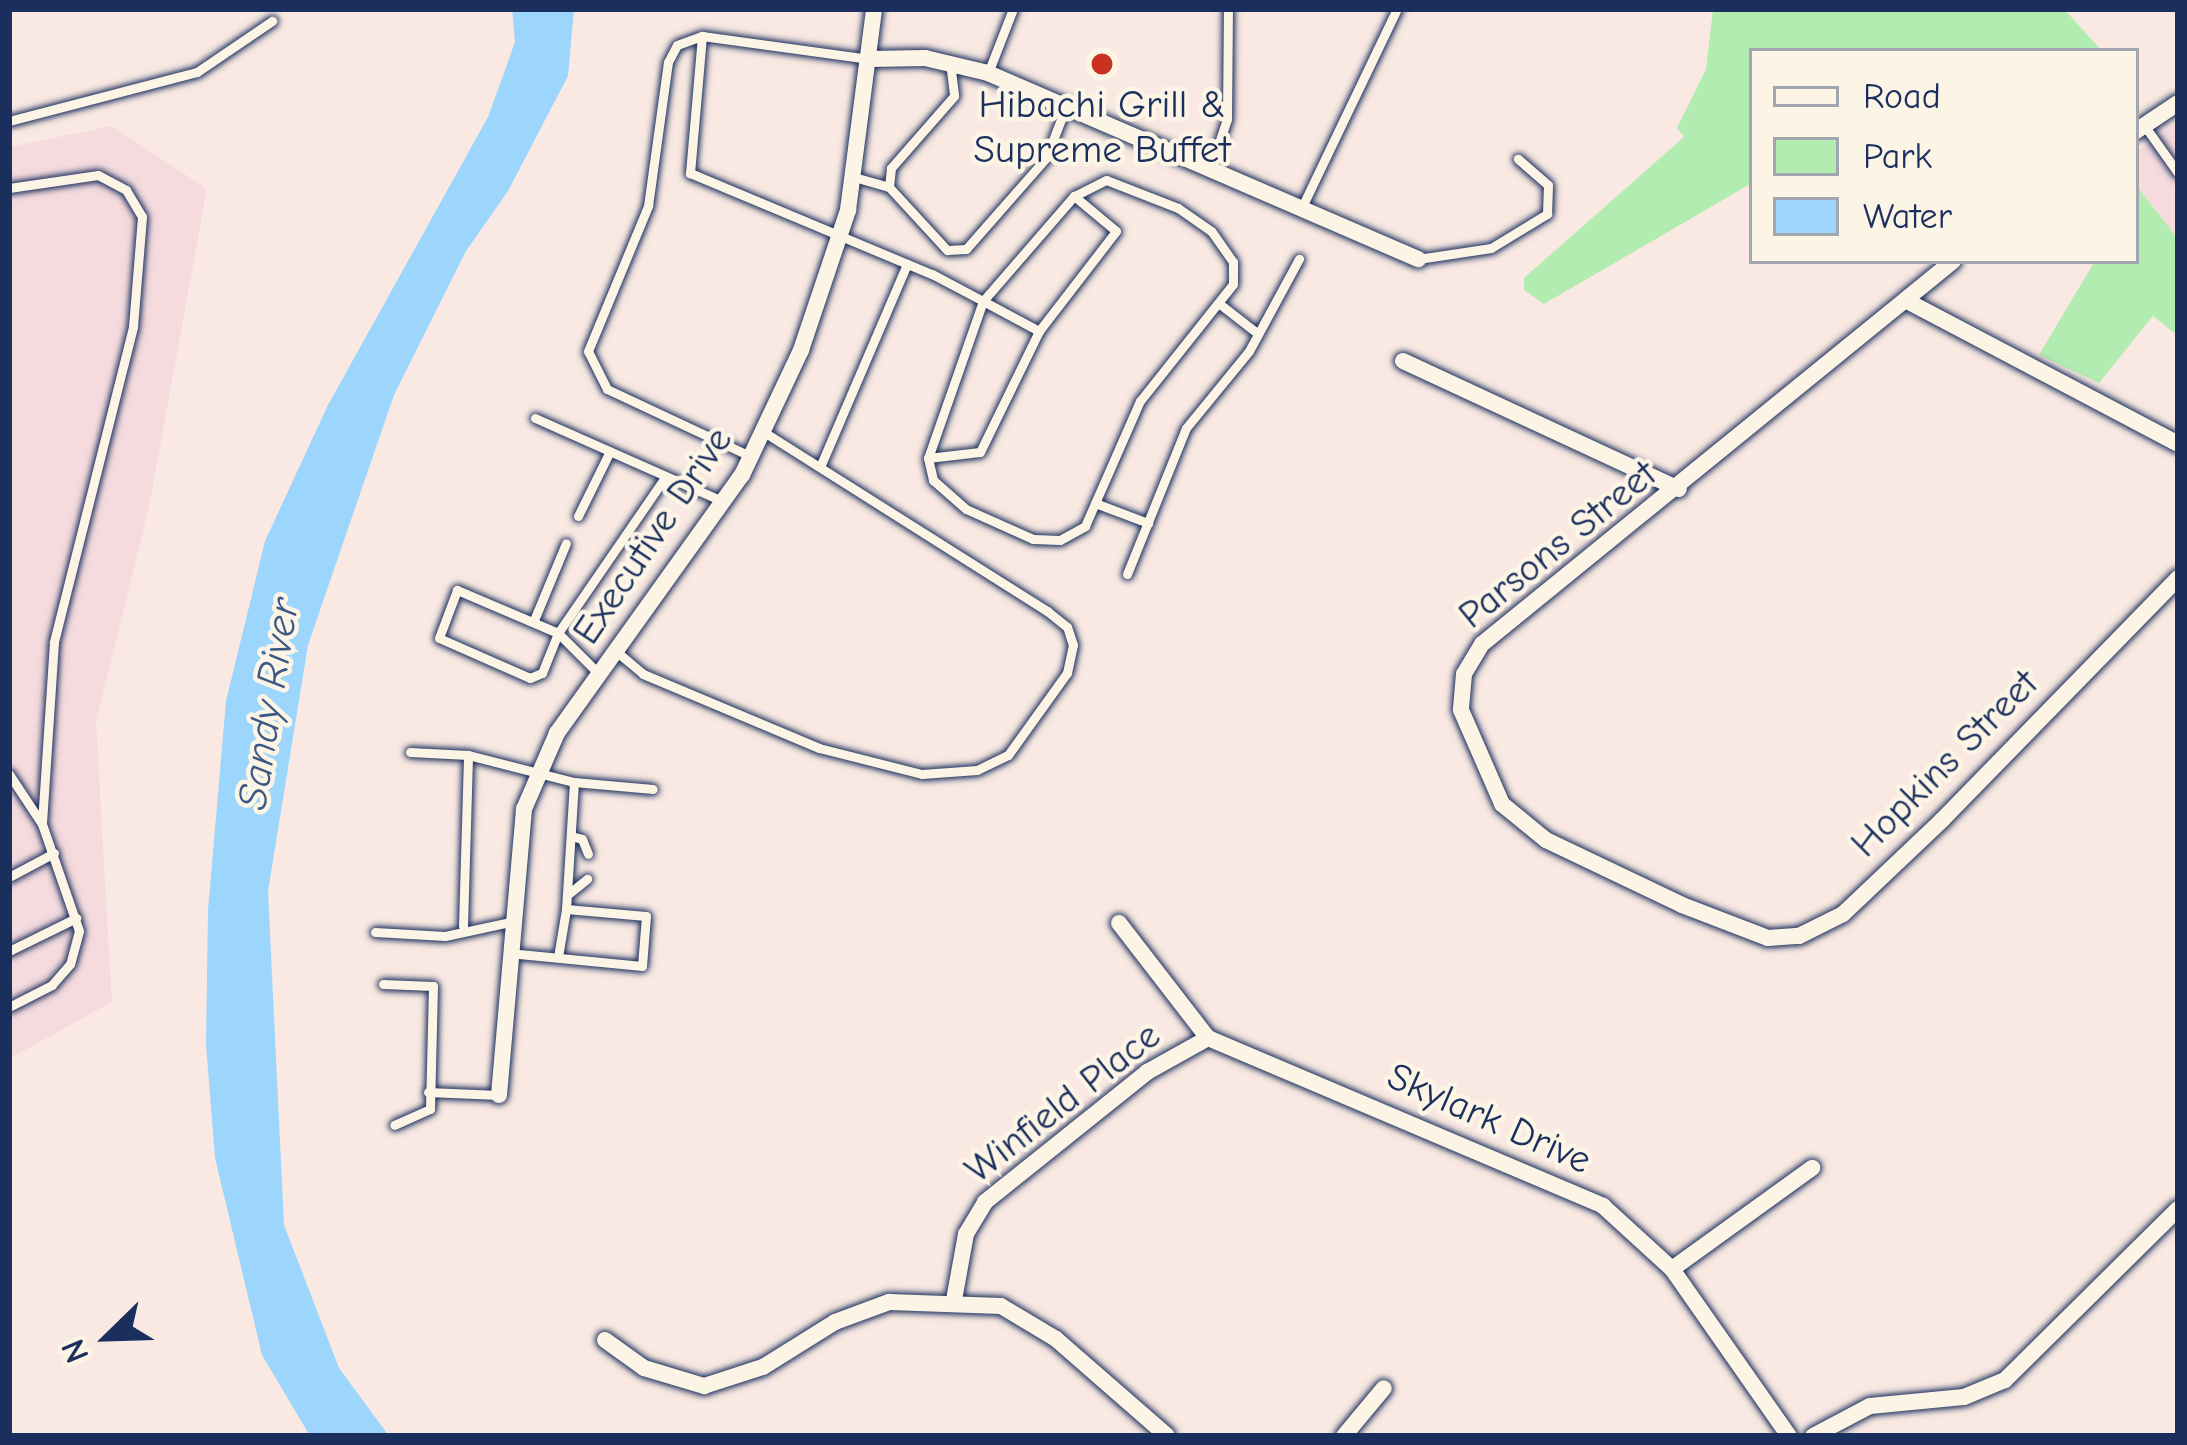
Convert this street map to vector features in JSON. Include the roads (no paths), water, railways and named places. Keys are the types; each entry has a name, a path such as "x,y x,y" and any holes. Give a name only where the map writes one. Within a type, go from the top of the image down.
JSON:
{"street":[{"name":"Executive Drive","path":"499,1095 510,922 524,809 537,772 600,675 725,502 762,431 840,238 854,178 874,9"},
{"path":"868,59 950,62 988,73 1418,259"},
{"path":"2140,128 2178,103"},
{"name":"Parsons Street","path":"1733,925 1523,824 1487,778 1462,710 1464,674 1482,644 1679,489 1950,264"},
{"path":"1907,301 2178,444"},
{"path":"1403,361 1679,489"},
{"name":"Hopkins Street","path":"1733,925 1785,939 1843,914 2178,578"},
{"name":"Skylark Drive","path":"1119,923 1208,1038 1577,1191 1636,1231 1672,1269 1789,1436"},
{"name":"Winfield Place","path":"954,1300 966,1234 985,1202 1147,1072 1208,1038"},
{"path":"1672,1269 1812,1168"},
{"path":"1813,1436 1870,1406 1964,1397 2005,1380 2178,1209"},
{"path":"604,1340 644,1368 704,1386 764,1367 861,1310 954,1300 1001,1306 1035,1324 1167,1436"},
{"path":"1344,1436 1384,1388"}],"lane":[{"path":"988,73 1013,9"},
{"path":"1210,170 1227,119 1228,9"},
{"path":"1300,211 1397,9"},
{"path":"9,121 197,72 272,21"},
{"path":"750,456 608,389 588,351 648,206 668,62 677,45 702,36 868,59"},
{"path":"702,36 690,173 932,274 1039,331"},
{"path":"889,187 891,169 954,96 950,62"},
{"path":"946,250 966,249 1046,158 1065,109"},
{"path":"2140,128 2176,166"},
{"path":"1418,259 1491,248 1547,214 1548,184 1518,159"},
{"path":"9,188 98,176 126,190 142,217 133,327 54,641 41,824"},
{"path":"854,178 889,187 946,250"},
{"path":"1106,180 1178,208 1211,231 1233,262 1221,305 1140,401 1085,526 1060,540 1033,539 966,509 933,480 928,458 983,301 1074,196 1106,180"},
{"path":"928,458 980,452 1039,331 1115,231 1074,196"},
{"path":"932,274 946,250"},
{"path":"1127,574 1186,428 1257,334 1299,259"},
{"path":"820,467 907,264"},
{"path":"1221,305 1257,334"},
{"path":"535,418 664,479 725,502"},
{"path":"617,652 643,674 819,748 922,774 977,770 1008,755 1067,673 1066,627 762,431"},
{"path":"578,516 610,452"},
{"path":"600,675 558,633 458,590 439,638 530,678 542,674 558,633 664,479"},
{"path":"1095,503 1148,523"},
{"path":"534,620 566,543"},
{"path":"410,752 468,754 574,782 653,789"},
{"path":"463,926 468,754"},
{"path":"9,774 41,824 76,918 70,964 52,985 9,1006"},
{"path":"558,957 574,782"},
{"path":"571,836 582,838 588,854"},
{"path":"9,877 54,853"},
{"path":"567,896 587,879"},
{"path":"508,952 642,966 646,916 566,909"},
{"path":"9,951 76,918"},
{"path":"375,932 445,936 463,926 510,922"},
{"path":"383,984 433,986 430,1109 394,1125"},
{"path":"428,1092 499,1095"}],"water":[{"name":"Sandy River","path":"512,9 574,9 568,76 508,191 466,251 394,395 308,645 268,891 284,1225 339,1368 389,1436 310,1436 262,1355 215,1158 206,1044 208,910 226,701 265,541 328,405 488,117 515,42"}],"place":[{"name":"Hibachi Grill & Supreme Buffet","path":"1102,64"}]}
